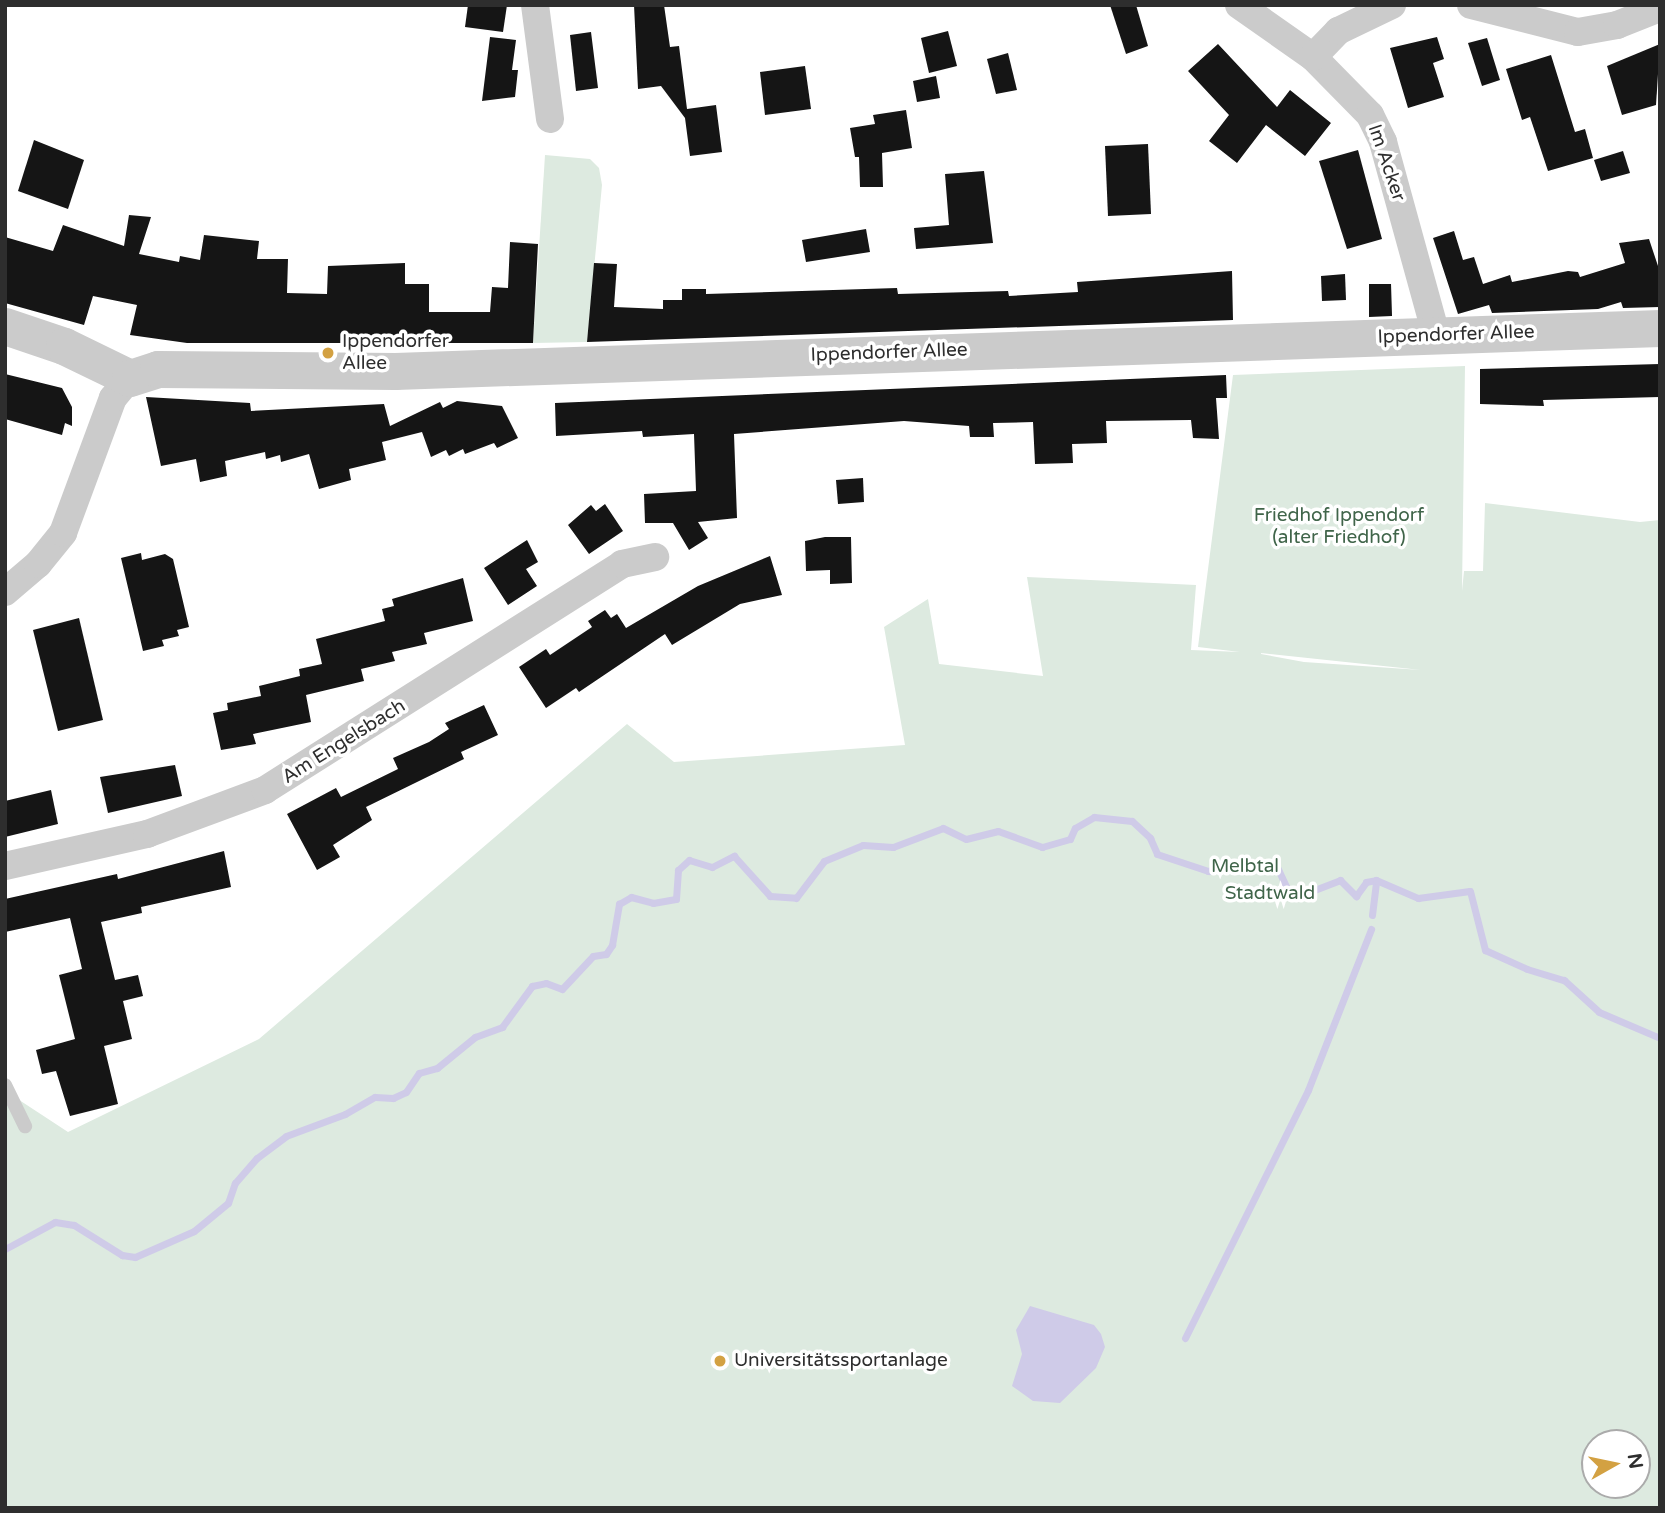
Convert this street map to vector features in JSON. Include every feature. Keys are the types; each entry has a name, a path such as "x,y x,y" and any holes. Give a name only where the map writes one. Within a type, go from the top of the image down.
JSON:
{"street":[{"path":"535,5 550,119"},
{"name":"Im Acker","path":"1240,5 1313,57 1370,115 1383,142 1436,335"},
{"path":"1313,57 1338,31 1392,5"},
{"path":"1471,5 1578,32 1617,25 1655,8"},
{"path":"5,327 64,346 130,378 113,398 62,533 38,564 5,592"},
{"name":"Ippendorfer Allee","path":"130,378 158,369 395,371 1660,328"},
{"name":"Am Engelsbach","path":"5,866 147,834 265,790 622,564 655,557"}],"lane":[{"path":"5,1086 25,1126"}],"green space":[{"path":"545,155 590,159 599,168 602,185 587,342 533,343"},
{"path":"1465,366 1462,591 1464,571 1483,571 1485,503 1640,522 1660,520 1660,1508 5,1508 7,1092 68,1132 259,1039 627,724 674,762 905,745 884,627 928,599 939,664 1043,676 1027,577 1196,585 1191,650 1240,652 1198,647 1233,375","holes":["1261,653 1421,670 1304,662"]}],"shaded area":[{"path":"1030,1306 1094,1325 1101,1334 1105,1347 1096,1368 1060,1403 1033,1401 1012,1386 1022,1354 1016,1330"}],"building":[{"path":"468,5 507,5 503,32 465,27"},
{"path":"634,5 664,5 670,47 679,46 687,109 716,105 722,152 690,156 685,118 661,86 638,89"},
{"path":"1110,5 1136,5 1148,46 1126,54"},
{"path":"948,31 957,66 929,73 921,38"},
{"path":"591,32 598,88 576,91 570,35"},
{"path":"490,37 516,40 512,70 518,70 515,97 482,101"},
{"path":"1437,37 1444,59 1433,63 1444,97 1408,108 1390,48"},
{"path":"1487,38 1500,80 1482,86 1468,43"},
{"path":"1218,44 1277,107 1290,90 1331,123 1305,156 1266,125 1237,163 1209,141 1229,115 1188,71"},
{"path":"1660,44 1656,105 1622,115 1607,66"},
{"path":"1008,53 1017,90 996,94 987,59"},
{"path":"1551,55 1575,132 1585,129 1593,158 1548,171 1530,117 1522,120 1506,69"},
{"path":"805,66 811,109 765,115 760,72"},
{"path":"936,76 940,98 917,102 913,81"},
{"path":"906,110 912,148 882,153 883,187 860,187 859,157 855,157 850,128 875,124 873,115"},
{"path":"34,140 84,160 68,209 18,191"},
{"path":"1148,144 1151,214 1108,216 1105,146"},
{"path":"1358,150 1382,239 1347,249 1319,161"},
{"path":"1623,151 1630,173 1601,181 1594,160"},
{"path":"984,171 993,243 916,249 914,228 949,225 945,174"},
{"path":"129,215 151,217 139,254 179,262 180,256 200,260 204,235 259,241 257,259 288,259 287,293 327,294 328,266 405,263 405,284 429,284 429,312 490,312 492,287 508,288 510,242 538,244 533,343 187,343 130,335 137,305 93,296 84,325 5,303 5,237 53,251 63,225 124,246"},
{"path":"866,229 870,252 806,262 802,240"},
{"path":"1454,231 1463,260 1474,257 1483,284 1510,275 1512,282 1568,271 1578,272 1580,277 1625,263 1619,243 1649,239 1660,272 1660,307 1623,308 1621,302 1598,309 1492,313 1489,305 1458,314 1433,238"},
{"path":"594,263 617,264 614,307 663,309 663,300 682,300 682,289 706,289 706,294 897,288 898,294 1008,291 1009,296 1078,292 1077,282 1232,271 1233,320 587,342"},
{"path":"1345,274 1346,300 1322,301 1321,276"},
{"path":"1369,284 1391,284 1392,316 1369,317"},
{"path":"1660,364 1660,397 1543,400 1544,406 1480,404 1480,369"},
{"path":"5,374 62,388 72,407 72,426 65,423 62,435 5,419"},
{"path":"1226,375 1227,398 1216,398 1219,439 1193,438 1191,420 1106,421 1107,443 1072,444 1073,463 1035,464 1033,422 993,423 994,437 970,437 969,426 904,421 734,434 737,518 698,522 708,538 689,550 673,523 645,523 644,494 696,491 694,434 643,437 642,431 556,436 555,403"},
{"path":"146,397 250,403 251,411 384,404 390,426 440,402 443,408 457,401 502,406 518,438 497,448 494,443 465,454 463,449 449,456 446,450 431,457 422,432 382,442 386,460 349,469 351,480 319,489 309,454 281,462 280,455 266,459 265,452 225,461 227,476 200,482 196,459 161,466"},
{"path":"863,478 864,502 838,504 836,480"},
{"path":"605,504 623,531 589,554 568,525 591,505 596,511"},
{"path":"825,537 851,537 852,583 830,584 830,570 806,571 805,541"},
{"path":"527,540 538,562 526,569 537,586 508,605 484,568"},
{"path":"141,553 142,560 165,554 173,559 189,627 177,630 179,636 162,640 164,646 143,651 121,558"},
{"path":"770,556 782,595 740,604 672,645 665,634 579,692 576,688 546,708 519,667 546,649 550,655 592,627 588,621 605,610 611,618 617,614 626,628 698,586"},
{"path":"463,578 473,621 424,633 427,644 392,652 395,661 361,669 364,681 306,695 311,722 253,734 256,744 221,750 213,713 228,710 227,703 261,696 259,686 300,676 299,669 322,664 316,639 385,621 382,609 394,606 392,599"},
{"path":"79,618 103,720 58,731 33,630"},
{"path":"484,705 498,735 461,752 464,759 366,807 372,820 333,845 340,857 317,870 287,814 336,788 341,797 398,769 393,758 429,742 449,729 445,723"},
{"path":"175,765 182,796 108,813 100,777"},
{"path":"51,790 58,824 5,837 5,801"},
{"path":"224,851 231,887 141,907 142,913 101,922 115,980 138,975 143,996 123,1001 132,1039 104,1046 118,1104 70,1116 56,1071 42,1074 36,1050 75,1039 59,975 82,969 70,918 5,932 5,899 117,874 118,879"}],"waterway":[{"path":"5,1249 55,1222 74,1225 122,1255 135,1257 194,1231 228,1203 235,1183 257,1158 286,1136 345,1114 375,1097 393,1098 406,1092 419,1073 437,1068 475,1037 502,1027 532,986 546,983 562,989 593,956 606,954 612,945 619,904 631,897 653,903 676,899 678,870 689,860 712,867 734,856 770,896 796,898 824,861 863,845 893,847 943,828 966,839 998,831 1042,847 1070,839 1075,828 1094,817 1132,821 1150,838 1157,854 1208,871 1235,863 1277,867 1289,893 1304,894 1340,880 1356,896 1366,882 1376,880 1418,898 1470,891 1485,950 1527,969 1564,980 1599,1012 1660,1038"},
{"path":"1372,915 1376,880"},
{"path":"1185,1338 1308,1090 1371,929"}],"place":[{"name":"Ippendorfer Allee","path":"328,353"},
{"name":"Universitätssportanlage","path":"720,1361"}],"park label":[{"name":"Friedhof Ippendorf (alter Friedhof)","path":"1339,527"},
{"name":"Melbtal","path":"1245,867"},
{"name":"Stadtwald","path":"1270,894"}]}
